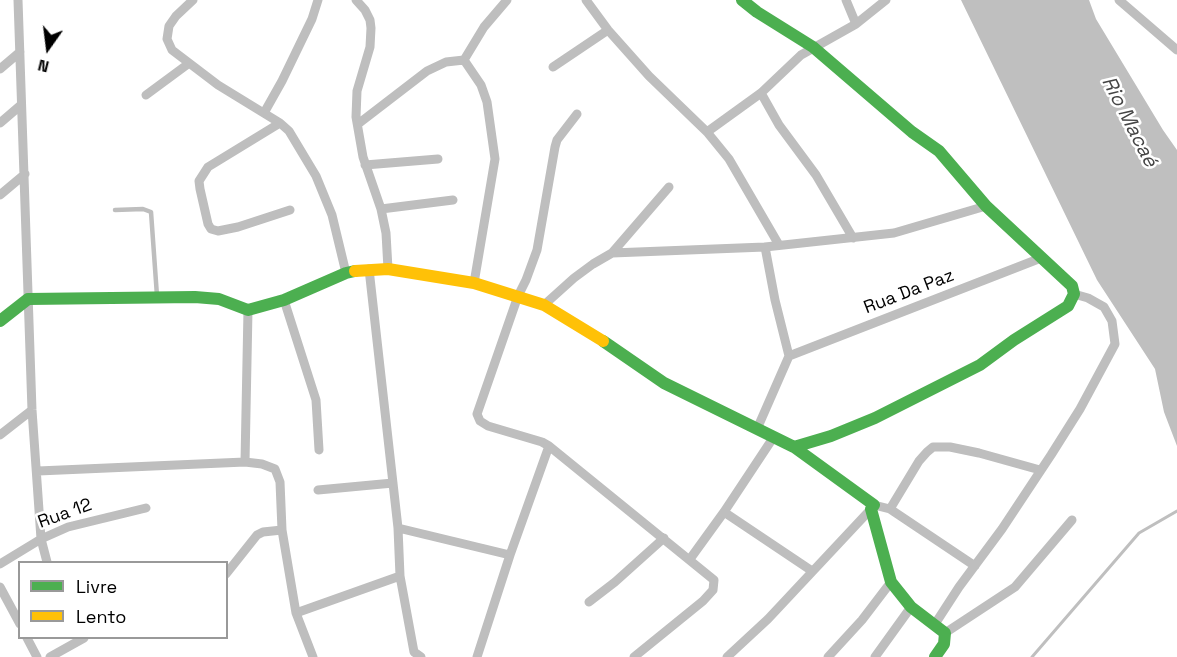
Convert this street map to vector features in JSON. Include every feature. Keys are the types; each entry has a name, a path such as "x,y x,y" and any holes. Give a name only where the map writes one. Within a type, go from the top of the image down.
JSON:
{"street":[{"path":"18,0 32,410 41,539 47,561"},
{"path":"264,113 282,81 312,18 318,0"},
{"path":"356,0 365,10 371,28 370,48 357,91 358,124 365,165 381,208 386,233 388,269"},
{"path":"464,60 484,27 507,0"},
{"path":"586,0 608,30 649,76 707,132 729,159 779,245"},
{"path":"742,0 813,47 912,132 939,151 986,206 1072,286 1074,294 1068,306 1014,340 980,365 875,418 831,436 794,447"},
{"path":"846,0 856,24"},
{"path":"707,132 761,93 801,55 856,24 886,0"},
{"path":"1119,0 1177,50"},
{"path":"187,2 169,26 167,39 172,50 188,64 289,131 316,176 335,223 346,273"},
{"path":"553,67 608,30"},
{"path":"0,69 20,52"},
{"path":"358,124 428,71 446,62 464,60"},
{"path":"464,60 481,85 487,102 495,159 474,283"},
{"path":"146,94 188,64"},
{"path":"761,93 779,125 816,175 853,238"},
{"path":"0,123 21,105"},
{"path":"577,114 557,140 537,250 518,296 477,414 480,421 488,426 549,446 714,580 713,590 703,601 634,657"},
{"path":"280,123 208,167 199,181 211,229 218,231 238,227 290,210"},
{"path":"365,165 438,159"},
{"path":"0,195 25,174"},
{"path":"544,305 574,278 612,253 669,187"},
{"path":"381,208 453,200"},
{"path":"612,253 765,248 894,233 986,206"},
{"path":"758,429 789,356 765,248"},
{"name":"Rua Da Paz","path":"789,356 1041,258"},
{"path":"369,269 398,528 400,576 414,655"},
{"path":"0,321 28,299 157,296 219,299 248,310 284,300 346,273 369,269 388,269 474,283 544,305 590,332 664,383 794,447 873,507 890,509 975,566"},
{"path":"935,624 1002,529 1080,409 1115,344 1112,321 1104,307 1088,298 1074,294"},
{"path":"284,300 316,400 319,450"},
{"path":"245,462 248,310"},
{"path":"0,435 32,410"},
{"path":"690,559 773,438"},
{"path":"477,657 549,446"},
{"path":"890,509 919,461 933,447 950,447 979,453 1040,470"},
{"path":"38,471 245,462 275,468 278,474 282,530 296,613 313,657"},
{"path":"318,490 393,483"},
{"path":"727,657 768,619 873,507"},
{"path":"873,507 891,582 911,607 945,633"},
{"name":"Rua 12","path":"0,564 41,539 91,520 146,508"},
{"path":"724,512 812,571"},
{"path":"935,657 944,644 945,633 957,623 1006,594 1021,580 1072,520"},
{"path":"398,528 510,555"},
{"path":"228,571 257,535 282,530"},
{"path":"589,602 664,538"},
{"path":"296,613 400,576"},
{"path":"828,657 862,620 891,582"},
{"path":"0,587 18,620"},
{"path":"875,657 911,607"},
{"path":"28,639 37,657"},
{"path":"50,657 77,639"}],"lane":[{"path":"115,210 143,209 151,212 157,296"}],"water":[{"name":"Rio Macaé","path":"961,0 1089,0 1096,19 1177,150 1177,446 1164,412 1155,369 1097,280"}],"waterway":[{"path":"1032,657 1139,533 1177,511"}],"traffic: fast":[{"path":"742,0 813,47 912,132 939,151 986,206 1072,286 1074,294 1068,306 1014,340 980,365 875,418 831,436 794,447"},
{"path":"0,321 28,299 195,297 219,299 248,310 284,300 355,271"},
{"path":"603,341 664,383 794,447 874,505 871,509 891,582 911,607 945,633 944,644 935,657"}],"traffic: slow":[{"path":"355,271 388,269 474,283 544,305 603,341"}]}
